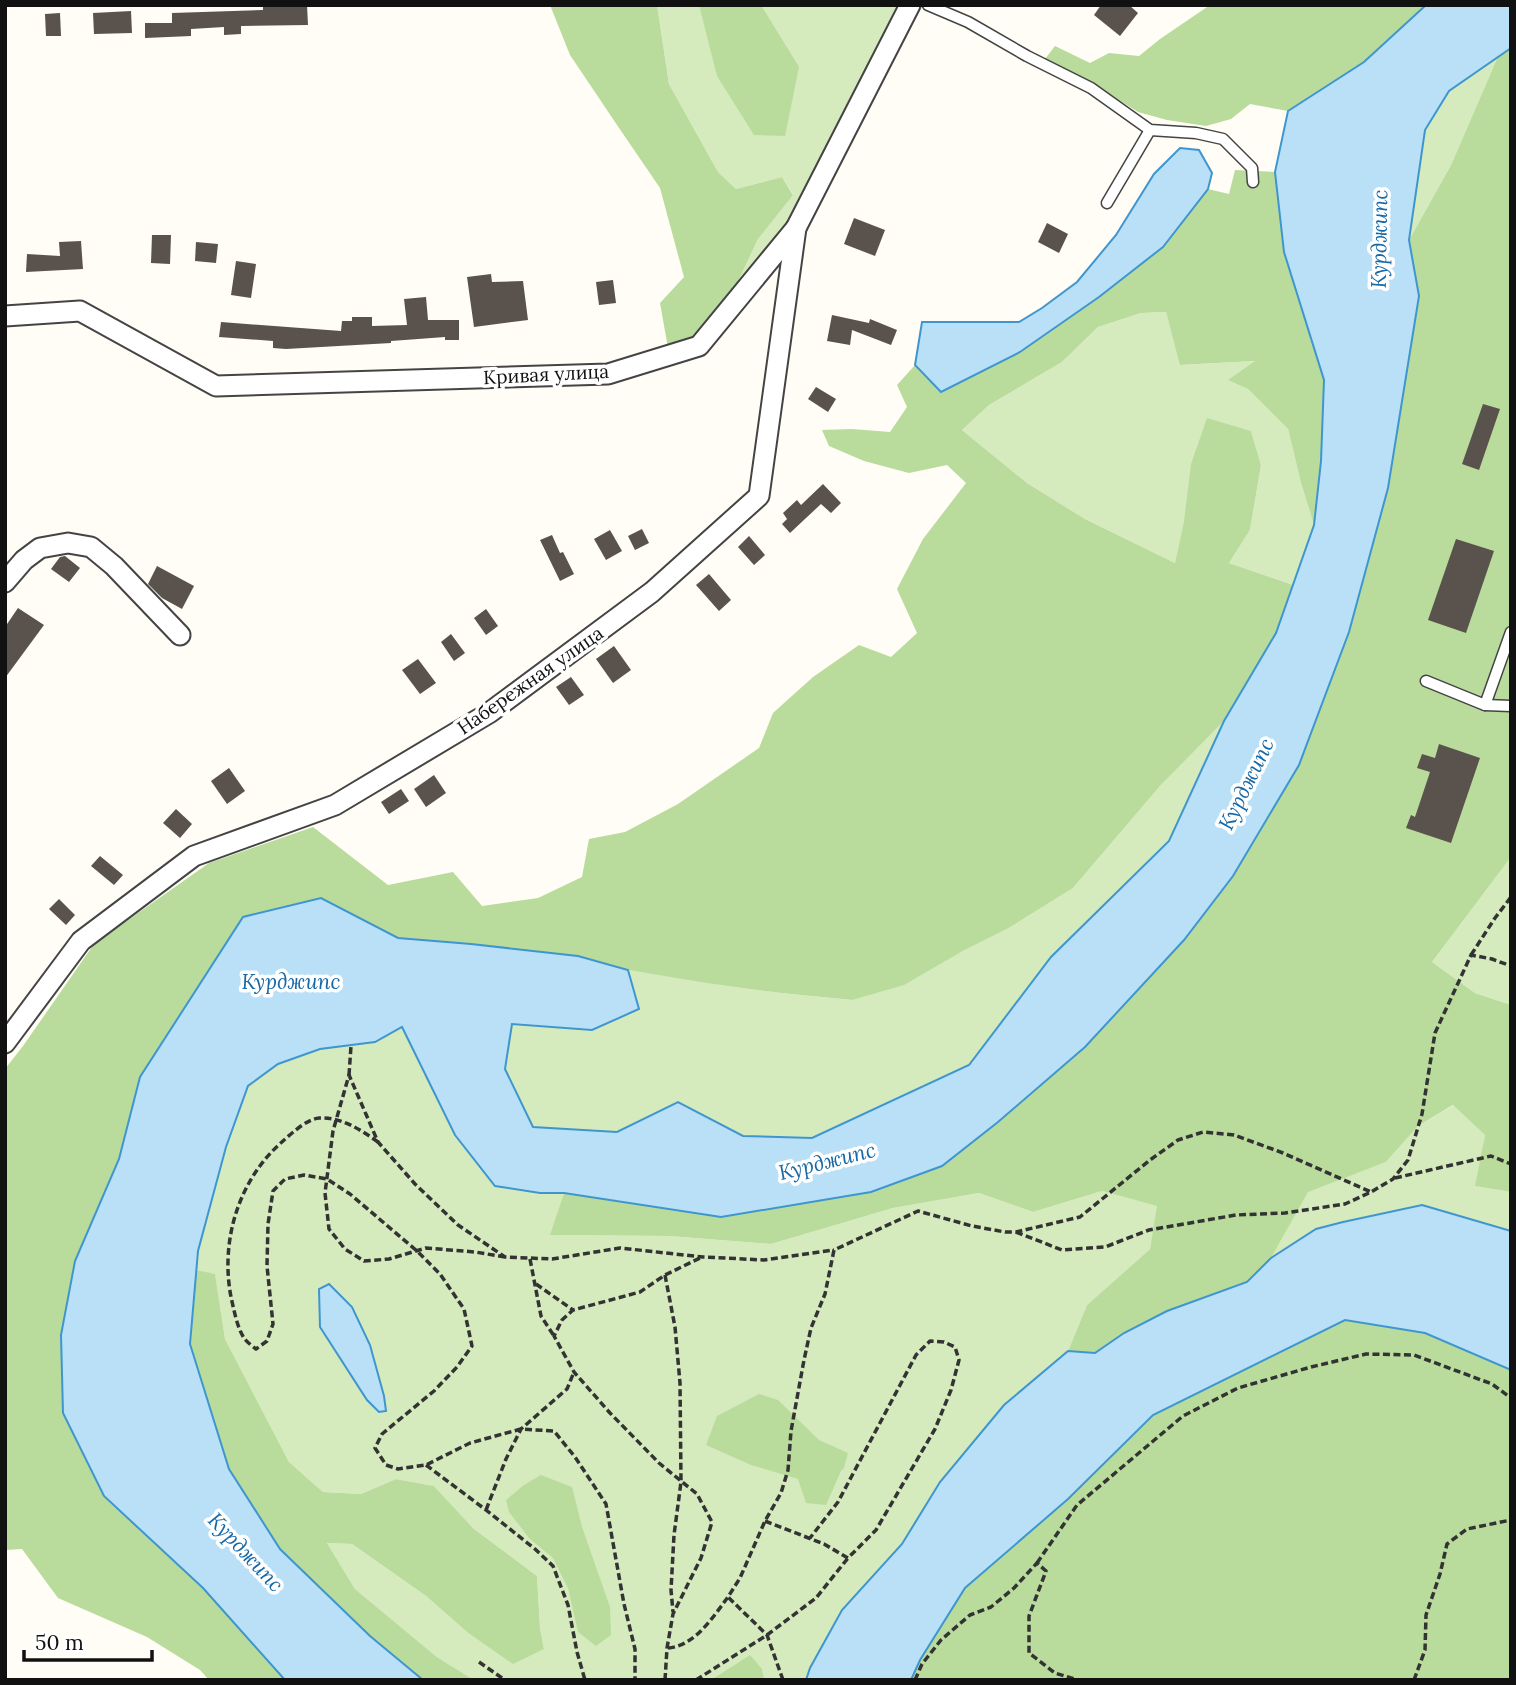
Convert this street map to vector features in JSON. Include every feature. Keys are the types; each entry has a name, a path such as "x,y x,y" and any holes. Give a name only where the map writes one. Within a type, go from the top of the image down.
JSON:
{"street":[{"name":"Кривая улица","path":"5,317 80,311 216,386 608,374 699,346 796,228 910,5"},
{"name":"Набережная улица","path":"5,1043 81,941 194,856 335,805 489,713 652,592 759,496 796,228"},
{"path":"5,582 24,560 40,548 68,543 90,547 114,566 180,635"}],"lane":[{"path":"928,5 968,22 1091,88 1150,130 1196,133 1223,139 1252,168 1253,182"},
{"path":"1107,203 1150,130"},
{"path":"1485,705 1511,632"},
{"path":"1426,681 1485,705 1511,706"}],"path":[{"path":"1016,1232 1062,1250 1105,1247 1149,1230 1236,1215 1284,1213 1345,1204 1393,1178 1408,1160 1422,1114 1435,1033 1471,955 1511,897"},
{"path":"1471,955 1511,966"},
{"path":"351,1046 349,1075 335,1119 325,1193 329,1229 345,1249 364,1261 389,1259 426,1248 552,1259 620,1248 764,1260 834,1250 918,1211 972,1226 1016,1232 1080,1217 1178,1140 1203,1132 1234,1135 1283,1153 1371,1192"},
{"path":"349,1075 378,1142"},
{"path":"505,1257 458,1225 415,1184 378,1142 355,1126 335,1119 317,1118 295,1130 272,1150 257,1169 237,1207 228,1247 227,1279 234,1313 244,1338 256,1349 267,1341 274,1324 267,1266 268,1224 273,1191 285,1179 304,1175 327,1179 350,1194 417,1251 440,1274 464,1309 472,1346 434,1391 382,1434 375,1448 386,1465 398,1469 426,1465 470,1443 521,1429 554,1431 606,1504 635,1649 635,1680"},
{"path":"1393,1178 1492,1156 1511,1164"},
{"path":"667,1648 689,1642 711,1620 728,1597 740,1578 780,1493 788,1470 791,1430 811,1328 825,1294 834,1250"},
{"path":"554,1336 562,1320 573,1310 640,1293 665,1275 703,1257"},
{"path":"530,1258 541,1316 573,1372 659,1463 697,1494 712,1522 701,1558 673,1614"},
{"path":"665,1275 675,1326 680,1383 681,1482 674,1535 671,1590 673,1614 665,1680"},
{"path":"534,1282 573,1310"},
{"path":"696,1680 766,1635 816,1598 848,1558 876,1530 935,1429 951,1390 959,1360 955,1348 944,1342 930,1341 916,1355 838,1502 810,1538"},
{"path":"915,1680 922,1664 941,1640 970,1615 991,1607 1014,1588 1037,1563 1077,1505 1183,1416 1238,1388 1366,1354 1414,1355 1492,1384 1511,1398"},
{"path":"486,1510 521,1429 567,1389 573,1372"},
{"path":"426,1465 486,1510 553,1566 568,1605 585,1680"},
{"path":"1414,1680 1425,1650 1426,1615 1447,1544 1467,1529 1511,1520"},
{"path":"765,1521 824,1544 848,1558"},
{"path":"1037,1563 1046,1571 1029,1616 1029,1653 1055,1673 1078,1680"},
{"path":"728,1597 766,1635 783,1680"},
{"path":"479,1662 505,1680"}],"green space":[{"path":"550,5 657,5 669,84 718,172 736,189 782,177 793,195 758,239 735,288 694,339 668,348 660,303 684,277 660,188 570,55"},
{"path":"657,5 897,5 813,180 789,220 735,288 758,239 793,194 782,177 736,189 718,172 669,84"},
{"path":"699,5 761,5 799,67 785,136 754,135 717,76"},
{"path":"1210,5 1426,5 1364,62 1288,111 1250,104 1231,119 1206,126 1138,112 1097,86 1045,59 1055,46 1090,63 1109,53 1139,56"},
{"path":"1511,48 1511,857 1432,962 1475,993 1511,1005 1511,1192 1475,1186 1485,1135 1453,1105 1418,1126 1386,1162 1308,1192 1271,1258 1248,1282 1167,1311 1124,1333 1095,1353 1068,1351 1087,1305 1150,1249 1157,1206 1102,1191 1033,1212 979,1193 893,1208 771,1244 669,1236 550,1235 564,1193 641,1204 998,1122 1085,1047 1184,940 1233,876 1299,765 1349,632 1388,488 1419,296 1409,240 1451,165 1499,54"},
{"path":"1499,54 1451,165 1409,240 1425,130 1449,91"},
{"path":"1235,170 1275,172 1284,252 1324,380 1321,461 1314,525 1288,429 1248,389 1228,380 1255,361 1180,365 1166,312 1141,313 1098,327 1062,362 989,405 962,430 1027,483 1085,519 1175,563 1184,521 1191,464 1207,418 1251,431 1261,465 1250,530 1229,563 1293,585 1276,633 1224,721 1160,786 1073,888 1007,929 904,985 852,1000 707,983 628,970 578,956 397,938 321,898 140,1077 119,1159 75,1261 203,1588 285,1680 209,1680 200,1670 147,1637 58,1598 22,1549 5,1550 5,1069 94,944 209,863 313,827 388,885 453,872 482,906 538,898 582,877 589,839 625,832 678,804 759,748 773,713 813,677 859,645 891,657 917,633 897,589 923,539 966,483 947,465 909,473 864,461 829,446 822,430 890,432 907,407 897,385 915,365 941,392 1020,352 1099,297 1163,247 1208,189 1229,194"},
{"path":"1166,312 1181,365 1256,361 1229,380 1248,389 1288,429 1314,525 1293,585 1229,563 1250,530 1261,465 1251,431 1207,419 1175,563 1085,519 1027,483 962,430 989,405 1062,362 1098,327 1141,313"},
{"path":"1224,721 1169,841 1051,957 969,1065 812,1138 743,1136 678,1102 617,1132 533,1127 505,1069 512,1023 592,1030 639,1009 628,970 781,993 851,1000 1007,929 1073,888 1160,786"},
{"path":"1511,857 1511,1005 1475,993 1432,962"},
{"path":"402,1026 424,1074 540,1193 564,1193 551,1235 669,1236 771,1244 893,1208 979,1193 1033,1212 1102,1191 1158,1206 1150,1249 1087,1305 1068,1351 1004,1405 940,1482 902,1544 842,1610 806,1680 474,1680 437,1657 355,1589 327,1543 352,1544 426,1596 467,1632 544,1648 537,1576 474,1529 434,1486 396,1479 361,1494 323,1492 289,1462 225,1339 215,1275 196,1270 198,1251 226,1147 248,1086 278,1064 320,1049 375,1042"},
{"path":"1454,1105 1485,1135 1476,1186 1511,1192 1511,1231 1422,1205 1271,1258 1308,1191 1386,1162 1418,1126"},
{"path":"196,1270 215,1274 225,1339 289,1462 323,1492 361,1494 396,1479 434,1486 474,1529 537,1576 544,1649 513,1664 467,1632 426,1596 352,1544 327,1543 355,1589 437,1657 474,1680 423,1680 370,1636 280,1549 229,1469 190,1345"},
{"path":"1345,1320 1425,1333 1511,1370 1511,1680 911,1680 920,1660 965,1588 1068,1499 1153,1415"},
{"path":"759,1394 778,1400 819,1440 848,1453 844,1468 826,1505 806,1503 798,1479 751,1465 706,1445 717,1416"},
{"path":"541,1475 572,1487 582,1527 610,1607 611,1635 596,1646 578,1632 568,1588 553,1558 529,1538 509,1512 506,1500"},
{"path":"750,1655 762,1669 764,1680 711,1680"}],"water":[{"name":"Курджипс","path":"1426,5 1511,5 1511,48 1449,91 1425,130 1409,240 1419,296 1388,488 1349,632 1299,765 1233,876 1184,940 1085,1047 942,1166 871,1192 721,1217 564,1193 540,1193 495,1186 455,1135 402,1027 375,1042 320,1049 278,1064 248,1086 226,1147 198,1251 190,1344 229,1469 280,1549 370,1636 423,1680 285,1680 203,1588 104,1496 63,1413 61,1335 75,1261 119,1159 140,1077 243,917 321,898 398,938 578,956 628,970 639,1009 592,1030 512,1024 505,1069 533,1127 617,1132 678,1102 743,1136 812,1138 969,1065 1051,957 1169,841 1224,721 1276,633 1314,525 1321,461 1324,380 1284,252 1275,172 1288,111 1364,62"},
{"path":"1180,148 1199,150 1212,173 1208,189 1163,247 1099,297 1020,352 941,392 915,365 922,322 1019,322 1077,282 1116,235 1154,174"},
{"path":"1422,1205 1511,1231 1511,1370 1425,1333 1345,1320 1153,1415 1068,1499 965,1588 920,1660 911,1680 806,1680 842,1610 902,1544 940,1482 1004,1405 1068,1351 1095,1353 1124,1333 1167,1311 1247,1282 1271,1258 1316,1229"},
{"path":"329,1284 352,1307 370,1345 386,1411 379,1412 367,1400 320,1327 319,1289"}],"building":[{"path":"263,5 307,5 308,25 241,26 241,34 224,35 224,27 191,29 191,36 145,38 145,23 172,23 172,13 263,10"},
{"path":"1101,5 1129,5 1138,13 1120,36 1094,15"},
{"path":"131,11 132,33 94,34 93,13"},
{"path":"60,13 61,36 46,36 45,14"},
{"path":"854,218 885,230 875,256 844,244"},
{"path":"1047,223 1068,234 1059,253 1038,242"},
{"path":"152,235 171,235 170,264 151,263"},
{"path":"81,241 83,269 26,272 27,254 60,256 59,242"},
{"path":"196,242 218,244 216,263 195,261"},
{"path":"236,261 256,264 251,298 231,295"},
{"path":"491,274 492,282 523,281 528,320 474,327 467,277"},
{"path":"613,280 616,303 599,305 596,282"},
{"path":"426,297 428,320 459,320 459,340 445,340 445,337 286,349 273,348 273,341 219,337 221,322 341,331 342,321 352,321 352,317 372,317 372,326 407,325 404,299"},
{"path":"832,315 869,323 870,319 897,330 891,345 852,330 850,345 827,341"},
{"path":"816,387 836,399 828,412 808,399"},
{"path":"1483,404 1500,409 1479,470 1462,464"},
{"path":"823,484 841,503 831,513 821,504 790,533 782,524 787,519 783,513 797,500 801,505"},
{"path":"642,529 649,543 635,550 628,536"},
{"path":"610,530 622,551 606,560 594,539"},
{"path":"552,535 574,574 560,581 540,540"},
{"path":"749,536 765,555 754,565 738,547"},
{"path":"1456,539 1494,551 1466,633 1428,620"},
{"path":"65,556 80,568 69,582 51,569 60,557"},
{"path":"157,566 194,586 182,609 162,598 148,584"},
{"path":"709,574 731,600 719,611 696,585"},
{"path":"18,608 44,625 5,678 5,627"},
{"path":"486,609 498,626 486,635 474,618"},
{"path":"451,634 465,653 454,661 441,642"},
{"path":"614,646 631,670 613,683 596,659"},
{"path":"418,659 436,683 420,694 402,670"},
{"path":"571,677 584,695 569,705 556,687"},
{"path":"1439,744 1480,758 1451,843 1406,828 1411,815 1415,817 1430,772 1417,768 1422,754 1435,758"},
{"path":"229,768 245,791 227,804 211,781"},
{"path":"434,775 446,793 426,807 414,789"},
{"path":"401,789 409,801 389,814 381,802"},
{"path":"176,809 192,824 180,838 163,823"},
{"path":"100,856 123,875 114,885 91,866"},
{"path":"59,899 75,915 66,925 49,909"}]}
